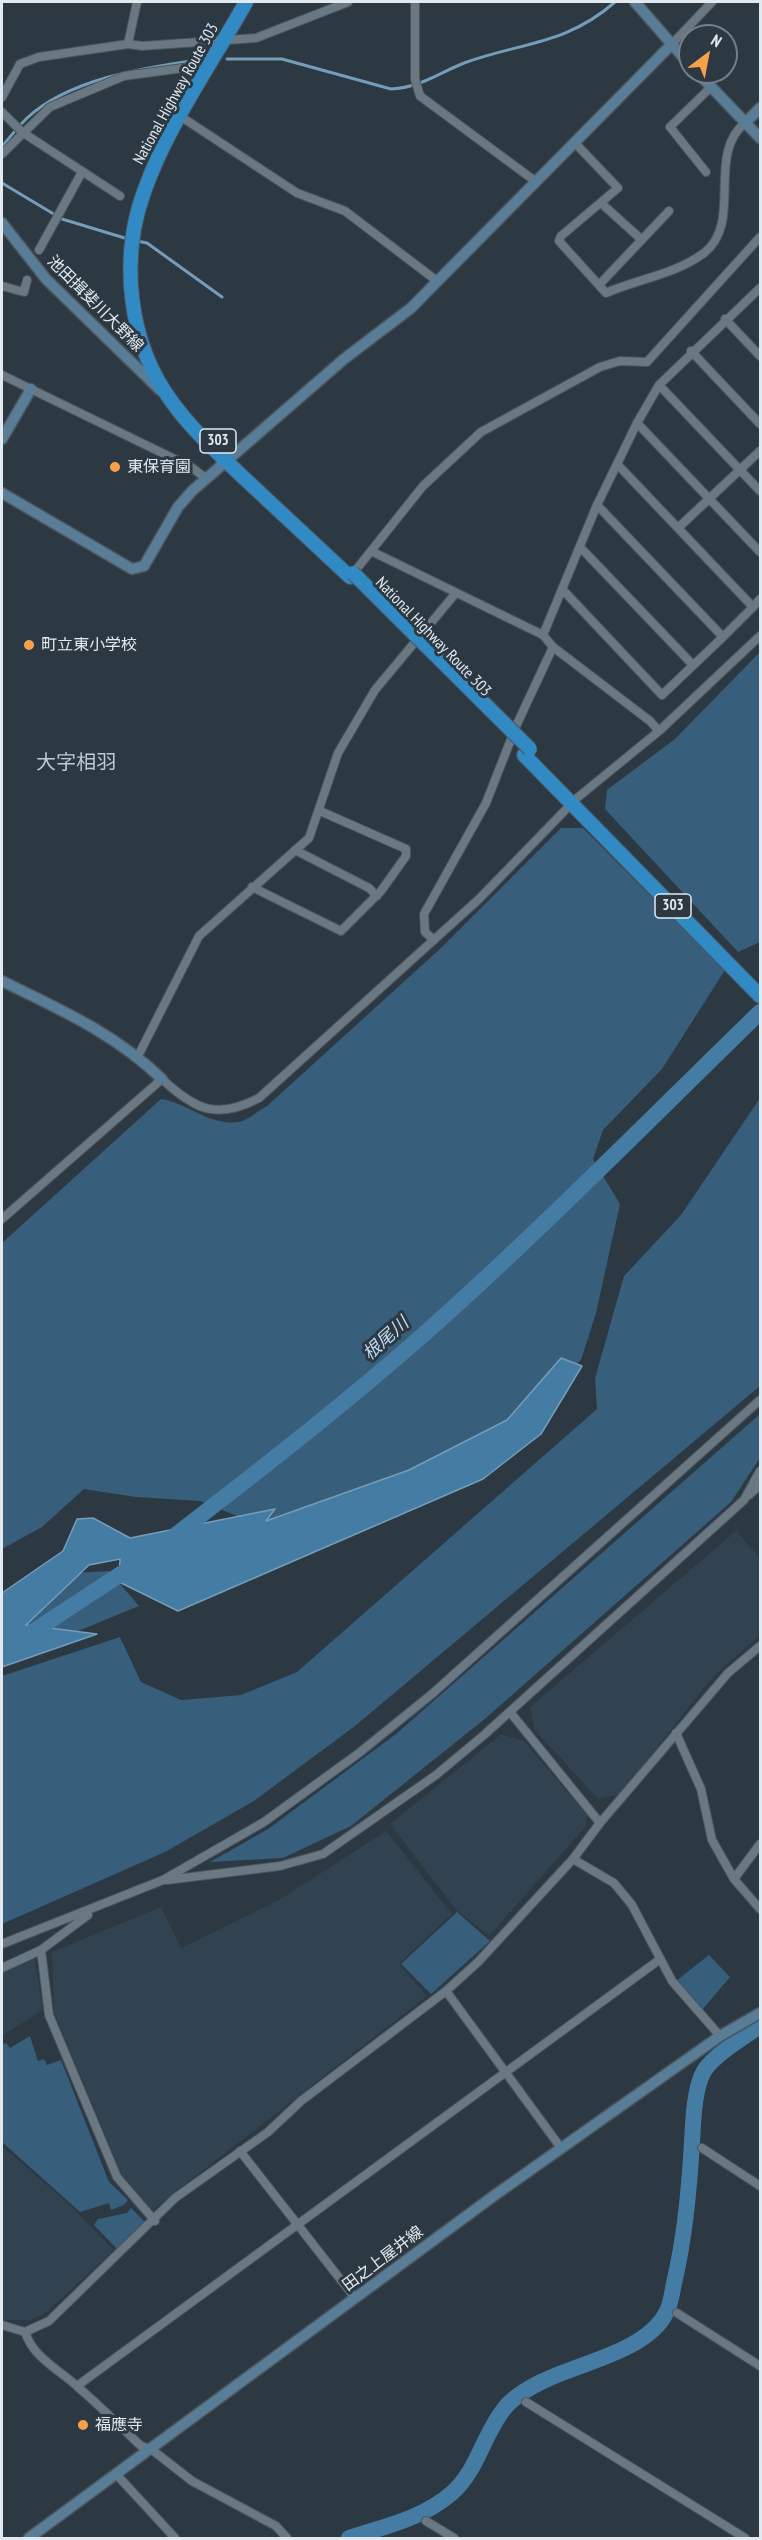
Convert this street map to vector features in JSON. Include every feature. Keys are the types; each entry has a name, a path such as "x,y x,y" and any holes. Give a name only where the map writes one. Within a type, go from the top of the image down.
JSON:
{"highway":[{"name":"National Highway Route 303","path":"246,2 160,152 144,192 135,230 132,303 142,341 154,373 172,402 352,575 574,801 760,983"},
{"name":"National Highway Route 303","path":"132,276 148,337 162,369 179,397 230,459"},
{"name":"National Highway Route 303","path":"588,814 760,996"}],"street":[{"path":"128,44 137,2"},
{"path":"2,97 20,64 39,57 128,44 142,46 225,38 238,41 256,38 348,2"},
{"path":"415,2 415,79 420,96 535,181"},
{"path":"635,2 678,52"},
{"path":"2,493 132,568 144,566 178,507 192,491 344,359 411,308 712,2"},
{"path":"2,154 50,107 124,76 198,66 208,69"},
{"path":"708,84 760,138"},
{"path":"706,172 670,127 711,87"},
{"path":"574,142 618,188 559,241 606,293 637,280 670,272 707,251 719,235 722,225 725,165 737,129 760,108"},
{"path":"2,112 22,132 120,196"},
{"path":"180,116 297,193 345,211 437,281"},
{"path":"39,250 82,172"},
{"path":"601,202 642,240"},
{"path":"599,285 669,211"},
{"name":"池田揖斐川大野線","path":"2,223 46,279 172,402"},
{"path":"352,575 423,486 482,432 600,367 620,361 647,362 760,237"},
{"path":"2,286 24,292 27,279"},
{"path":"543,635 597,505 658,385 725,319 760,289"},
{"path":"725,319 760,356"},
{"path":"691,351 760,424"},
{"path":"2,375 191,467 207,479"},
{"path":"658,385 760,491"},
{"path":"2,440 31,389"},
{"path":"637,423 760,552"},
{"path":"678,528 760,451"},
{"path":"616,464 753,607"},
{"path":"597,505 723,637"},
{"path":"580,547 693,665"},
{"path":"371,551 543,635 553,647 650,721 659,731"},
{"path":"562,589 662,695 760,599"},
{"path":"138,1056 199,936 309,838 338,753 375,690 455,594"},
{"path":"2,981 81,1020 138,1056 184,1100 202,1108 240,1108 259,1098 434,940 479,899 574,801 659,731 760,636"},
{"path":"434,940 425,932 424,914 486,802 517,724 553,647"},
{"path":"252,887 341,931 377,896 406,856 406,849 320,811"},
{"path":"295,850 369,888 377,896"},
{"path":"2,1219 162,1079"},
{"path":"2,1944 163,1880 264,1822 359,1753 432,1694 760,1400"},
{"path":"744,1500 760,1472"},
{"path":"163,1880 280,1866 323,1854 436,1775 510,1712 760,1485"},
{"path":"2,2325 25,2331 50,2321 176,2198 268,2132 301,2101 446,1991 508,1932 573,1859 676,1732 728,1673 760,1646"},
{"path":"510,1712 600,1823"},
{"path":"676,1732 701,1789 712,1840 734,1879 760,1909"},
{"path":"734,1879 760,1844"},
{"path":"573,1859 614,1883 632,1905 672,1981 720,2036"},
{"path":"2,1968 41,1950 96,1908"},
{"path":"41,1950 49,2015 117,2177 155,2221"},
{"path":"77,2386 659,1960"},
{"path":"446,1991 561,2148"},
{"name":"田之上屋井線","path":"29,2538 561,2148 720,2036 760,2013"},
{"path":"702,2148 760,2186"},
{"path":"240,2151 355,2298"},
{"path":"677,2313 760,2366"},
{"path":"25,2331 29,2343 41,2358 77,2386 141,2446 151,2449 192,2481 276,2526 287,2538"},
{"path":"526,2402 745,2538"},
{"path":"116,2474 175,2538"},
{"path":"426,2521 454,2538"}],"shaded area":[{"path":"760,652 760,942 738,952 605,809 607,790 675,739"},
{"path":"561,828 583,828 725,970 662,1069 603,1130 593,1159 620,1204 596,1313 581,1360 497,1439 279,1533 200,1501 136,1497 84,1489 42,1527 2,1549 2,1243 161,1099 171,1101 208,1118 227,1122 242,1121 267,1106 441,948"},
{"path":"760,1098 760,1386 355,1726 254,1801 165,1852 2,1924 2,1676 120,1637 141,1682 181,1700 241,1695 297,1672 597,1409 595,1378 624,1276 681,1215"},
{"path":"561,1358 582,1366 541,1434 483,1479 178,1611 119,1582 120,1559 89,1565 26,1625 97,1634 2,1667 2,1593 63,1551 77,1519 93,1518 130,1538 275,1509 266,1521 409,1470 507,1420"},
{"path":"760,1414 760,1458 731,1502 486,1718 351,1826 283,1858 210,1862 268,1829 396,1734"},
{"path":"736,1531 760,1558 760,1635 712,1678 620,1794 598,1799 534,1729 530,1707"},
{"path":"109,1571 139,1606 27,1652 2,1612 38,1575"},
{"path":"501,1734 524,1741 587,1815 586,1826 489,1936 457,1911 390,1824"},
{"path":"386,1831 452,1914 399,1964 427,1996 152,2210 121,2173 54,2012 52,1952 161,1907 181,1948 279,1900"},
{"path":"457,1912 490,1941 431,1994 401,1964"},
{"path":"709,1955 730,1977 702,2010 676,1981"},
{"path":"34,1956 43,2010 2,2036 2,1972"},
{"path":"30,2036 38,2061 44,2059 47,2065 61,2060 109,2182 128,2200 124,2205 111,2210 109,2203 80,2212 2,2142 2,2044 6,2043 10,2048"},
{"path":"2,2146 69,2204 114,2250 48,2311 31,2320 2,2320"},
{"path":"131,2208 145,2222 117,2249 94,2225 98,2219 127,2213"}],"waterway":[{"path":"227,59 282,59 391,89 401,88 420,83 485,56 561,35 579,27 615,2"},
{"path":"2,147 26,119 43,105 63,94 84,85 130,72 198,60"},
{"path":"2,183 62,219 128,239"},
{"path":"137,241 147,243 222,297"},
{"name":"根尾川","path":"169,1540 298,1440 423,1335 551,1216 760,1012"},
{"name":"根尾川","path":"2,1652 136,1564"},
{"path":"349,2538 416,2516 440,2502 461,2484 497,2419 516,2397 556,2375 627,2347 643,2338 656,2326 669,2306 681,2248 688,2196 695,2106 701,2078 715,2059 760,2026"}],"place":[{"name":"東保育園","path":"115,467"},
{"name":"町立東小学校","path":"29,645"},
{"name":"福應寺","path":"83,2425"}],"district":[{"name":"大字相羽","path":"76,763"}]}
